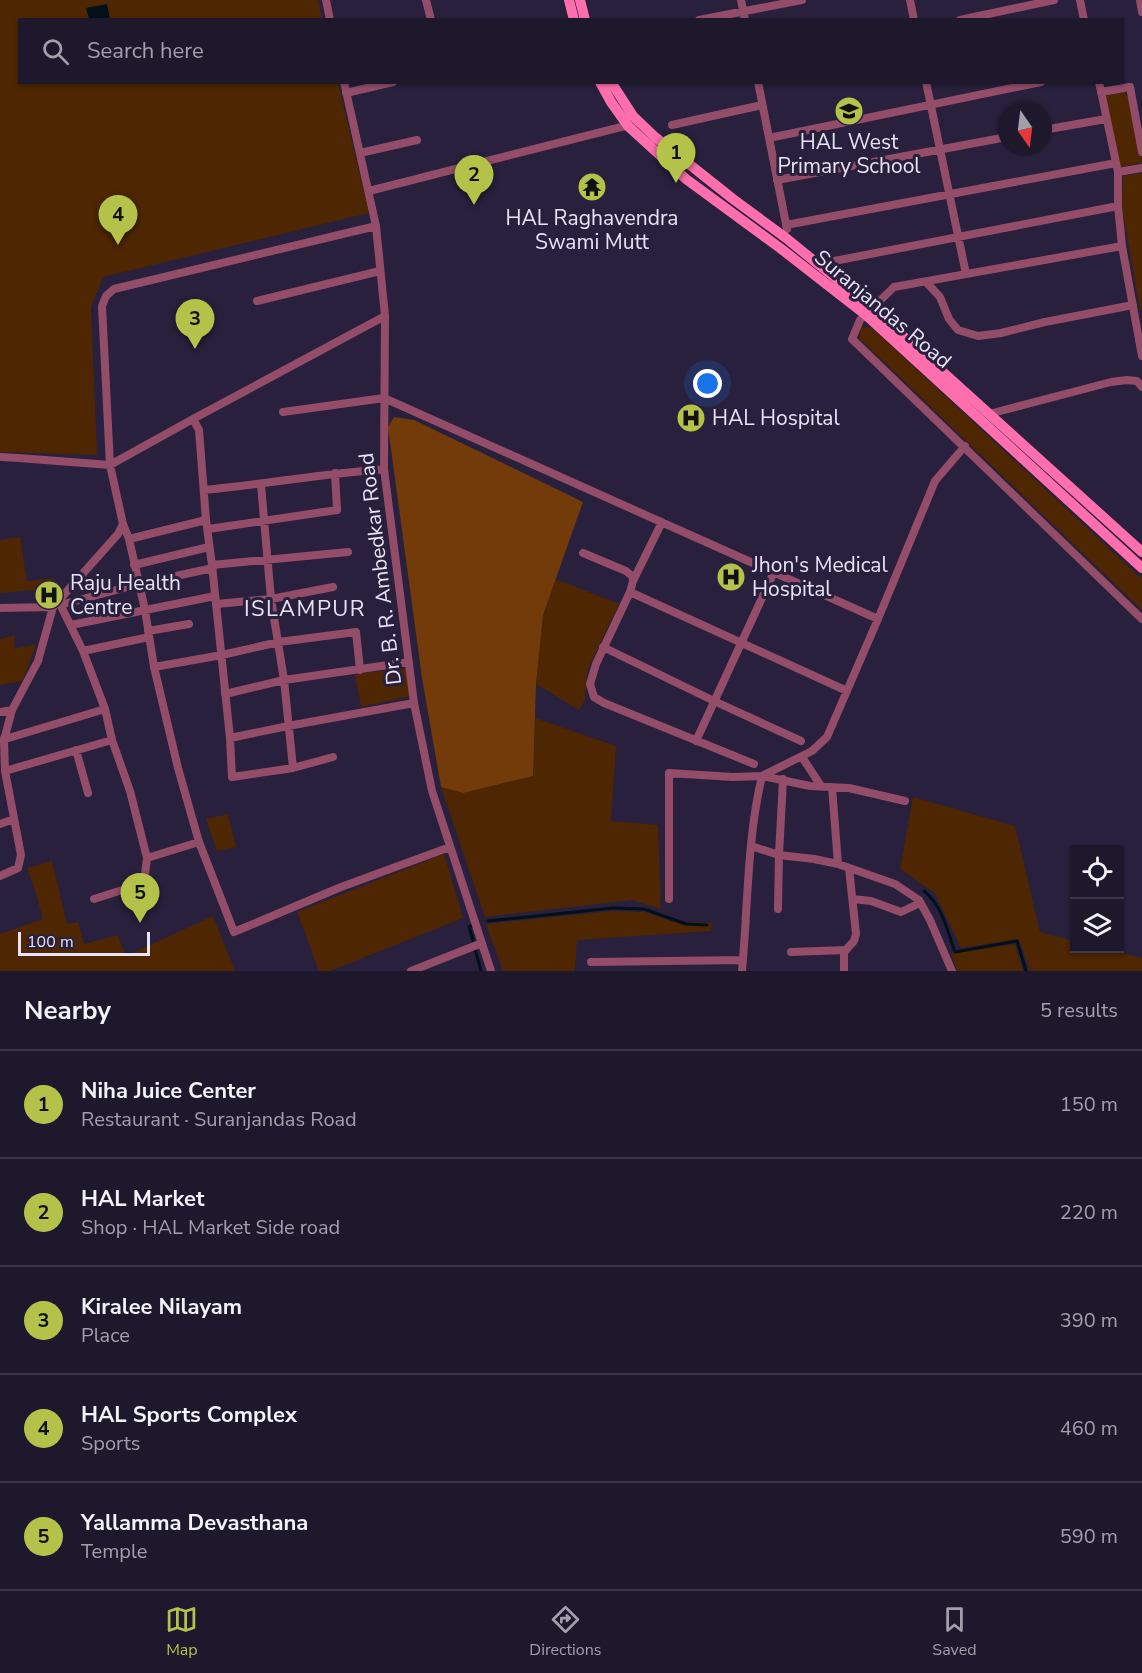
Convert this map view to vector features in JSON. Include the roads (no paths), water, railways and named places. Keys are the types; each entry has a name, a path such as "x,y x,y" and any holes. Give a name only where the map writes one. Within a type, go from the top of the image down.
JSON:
{"main road":[{"path":"569,0 574,18"},
{"path":"580,0 584,18"},
{"name":"Suranjandas Road","path":"601,84 611,102 686,179 784,244 869,312 989,414 1142,552"},
{"name":"Suranjandas Road","path":"612,84 633,116 634,124"},
{"name":"Suranjandas Road","path":"869,312 1142,567"}],"street":[{"path":"326,0 330,18"},
{"path":"426,0 430,18"},
{"path":"741,0 744,15"},
{"path":"717,18 744,15 802,0"},
{"path":"910,0 914,18"},
{"path":"969,18 1054,0"},
{"path":"1080,0 1084,18"},
{"path":"1140,0 1142,12"},
{"name":"Dr. B. R. Ambedkar Road","path":"344,84 376,226 385,316 384,469 414,703 432,791 491,971"},
{"path":"346,93 384,84"},
{"path":"758,84 786,225 784,244"},
{"path":"927,84 966,274"},
{"path":"769,138 1031,84"},
{"path":"1099,84 1117,168 1122,246 1142,356"},
{"path":"1101,92 1130,87 1138,103 1142,152"},
{"path":"672,125 762,105"},
{"path":"1052,128 1106,119"},
{"path":"369,191 634,124"},
{"path":"777,180 998,139"},
{"path":"360,153 417,140"},
{"path":"786,225 949,194 1117,168 1142,168"},
{"path":"829,262 1118,206"},
{"path":"376,226 114,289 106,296 102,306 110,465 123,524 129,538 145,610 154,667 178,768 199,842 234,933 345,885 450,847"},
{"path":"1122,246 894,287 860,320 852,339 1142,619"},
{"path":"257,301 380,271"},
{"path":"926,282 940,297 949,318 958,330 978,336 1133,305"},
{"path":"0,458 110,465 385,316"},
{"path":"989,414 1111,382 1137,381 1142,387"},
{"path":"283,412 384,398 878,619"},
{"path":"193,418 199,430 232,777 293,768 333,757"},
{"path":"762,776 812,751 827,737 935,482 965,446"},
{"path":"204,490 384,469"},
{"path":"129,538 207,524 264,522 338,510 335,473"},
{"path":"261,484 271,599 285,680 293,768"},
{"path":"662,522 596,664 590,684 594,697 754,764"},
{"path":"0,876 18,868 21,855 2,740 12,710 38,661 57,604 118,534 123,524"},
{"path":"134,565 209,547"},
{"path":"0,608 57,604 213,567 348,552"},
{"path":"583,553 626,571 632,576 633,581"},
{"path":"696,741 774,572"},
{"path":"71,625 145,610 216,600 271,599 333,587"},
{"path":"630,592 847,691"},
{"path":"57,604 71,625 83,651 105,709 112,740 130,791 147,858 144,884 94,899"},
{"path":"83,651 189,624"},
{"path":"154,667 222,656 279,642 356,633 360,670"},
{"path":"603,647 801,741"},
{"path":"225,694 285,680 409,662"},
{"path":"230,738 414,703"},
{"path":"2,740 105,709"},
{"path":"0,712 12,710"},
{"path":"6,771 112,740"},
{"path":"76,750 88,794"},
{"path":"802,757 821,786"},
{"path":"669,899 669,773 733,777 762,776 810,786 849,788 905,801"},
{"path":"742,971 751,846 762,776"},
{"path":"778,909 783,779"},
{"path":"832,787 838,864"},
{"path":"0,824 14,819"},
{"path":"147,858 199,842"},
{"path":"751,846 779,855 838,864 895,884 920,903 930,920 952,971"},
{"path":"844,971 844,952 854,941 856,934 849,868"},
{"path":"853,899 871,902 901,912 920,903"},
{"path":"411,971 482,943"},
{"path":"791,952 846,950"},
{"path":"591,962 743,960"}],"water":[{"path":"107,4 110,18 89,18 86,8"}],"waterway":[{"path":"924,891 940,911 955,952 1017,941 1026,971"},
{"path":"488,921 613,908 644,909 686,924 707,925"},
{"path":"473,926 469,926 481,971"}],"place":[{"name":"HAL West Primary School","path":"849,111"},
{"name":"Niha Juice Center","path":"676,183"},
{"name":"HAL Raghavendra Swami Mutt","path":"592,187"},
{"name":"HAL Market","path":"474,205"},
{"name":"HAL Sports Complex","path":"118,245"},
{"name":"Kiralee Nilayam","path":"195,349"},
{"name":"HAL Hospital","path":"691,418"},
{"name":"Jhon's Medical Hospital","path":"731,577"},
{"name":"Raju Health Centre","path":"49,595"},
{"name":"Yallamma Devasthana","path":"140,923"}],"district":[{"name":"ISLAMPUR","path":"305,608"}]}
